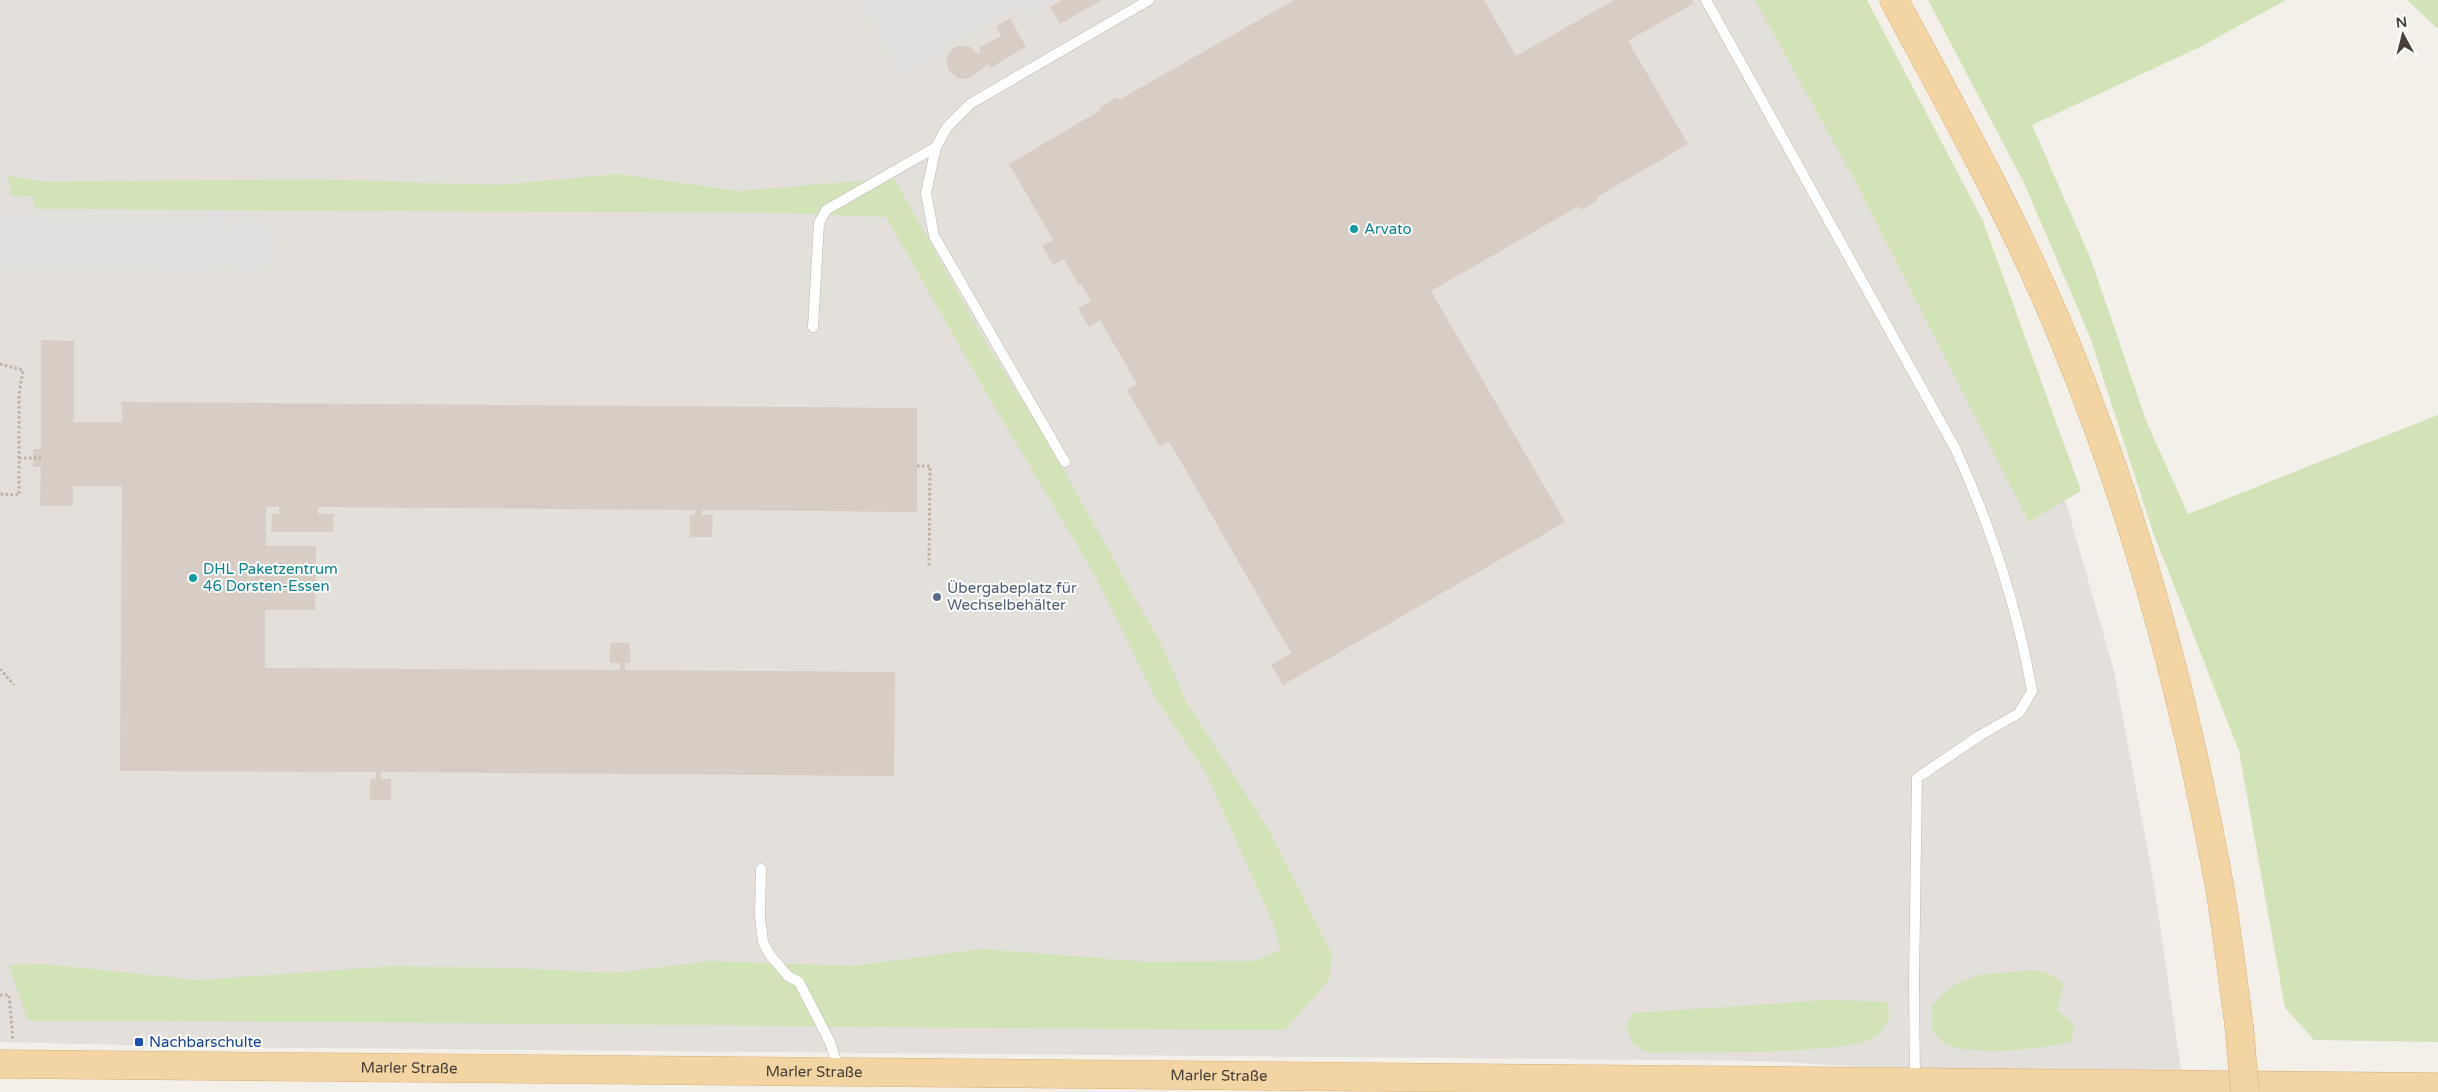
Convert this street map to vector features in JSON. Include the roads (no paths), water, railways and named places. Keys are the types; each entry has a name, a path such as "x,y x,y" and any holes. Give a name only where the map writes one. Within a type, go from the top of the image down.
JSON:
{"main road":[{"path":"1894,0 2005,211 2065,342 2119,491 2152,596 2198,782 2219,880 2239,1025 2245,1092"},
{"name":"Marler Straße","path":"7,1064 1768,1082 1915,1086 2438,1087"},
{"path":"1768,1082 1808,1092"}],"lane":[{"path":"1066,462 934,236 926,193 936,147 947,127 970,104 1149,0"},
{"path":"1706,0 1955,448 1977,495 2006,578 2026,660 2032,692 2019,713 1979,736 1917,778 1914,981 1915,1086"},
{"path":"813,327 819,223 826,210 936,147"},
{"path":"761,869 760,916 763,942 770,956 788,976 800,982 830,1042 840,1073"}],"place":[{"name":"Arvato","path":"1354,229"},
{"name":"DHL Paketzentrum 46 Dorsten-Essen","path":"193,578"},
{"name":"Übergabeplatz für Wechselbehälter","path":"937,597"},
{"name":"Nachbarschulte","path":"139,1042"}]}
